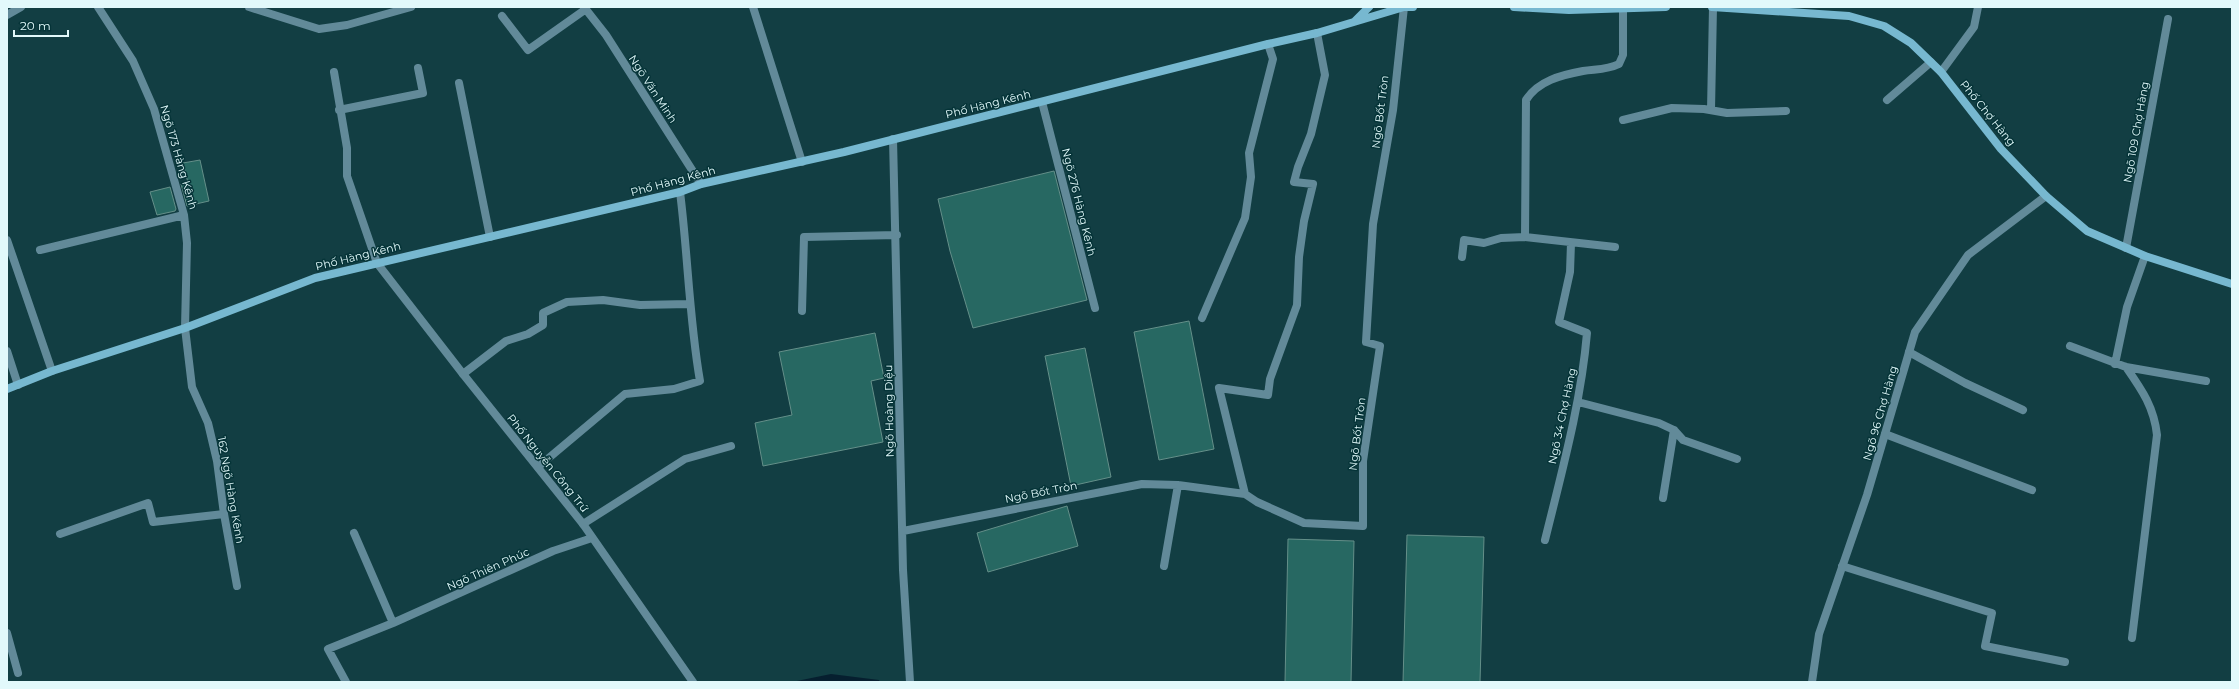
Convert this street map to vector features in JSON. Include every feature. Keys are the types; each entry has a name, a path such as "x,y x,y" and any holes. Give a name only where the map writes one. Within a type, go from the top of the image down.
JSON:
{"street":[{"path":"7,15 21,7"},
{"name":"Ngõ 173 Hàng Kênh","path":"98,7 133,61 154,109 184,215 187,243 185,328"},
{"path":"249,7 319,29 347,25 411,7"},
{"path":"754,7 802,162"},
{"name":"Phố Hàng Kênh","path":"1353,23 1369,7"},
{"name":"Phố Hàng Kênh","path":"7,389 52,371 185,328 315,278 680,192 701,184 802,162 1268,44 1317,33 1404,7 1413,7"},
{"name":"Ngõ Bốt Tròn","path":"903,531 1142,484 1178,485 1245,494 1257,502 1304,523 1363,526 1363,461 1380,346 1366,342 1373,224 1394,110 1404,7"},
{"path":"1514,7 1623,10 1666,7"},
{"path":"1711,110 1713,7"},
{"name":"Phố Chợ Hàng","path":"1713,7 1849,16 1884,26 1911,43 1941,72 2001,149 2046,196 2087,231 2145,256 2232,284"},
{"path":"1941,72 1974,27 1978,7"},
{"path":"502,16 528,50 585,8"},
{"name":"Ngõ Văn Minh","path":"585,8 606,35 701,184"},
{"path":"1525,237 1526,100 1532,90 1541,84 1572,74 1610,69 1619,64 1623,55 1623,10"},
{"name":"Ngõ 109 Chợ Hàng","path":"2126,248 2168,19"},
{"path":"1245,494 1219,388 1268,394 1270,379 1297,305 1299,257 1304,221 1313,184 1294,182 1298,167 1311,134 1326,75 1317,33"},
{"path":"1202,318 1244,218 1251,176 1249,152 1273,59 1268,44"},
{"path":"1887,100 1931,62"},
{"path":"339,110 423,93 418,68"},
{"name":"Phố Nguyễn Công Trứ","path":"334,72 339,110 347,148 347,176 377,263 463,374 583,524 693,682"},
{"path":"459,83 490,237"},
{"name":"Ngõ 276 Hàng Kênh","path":"1042,102 1095,308"},
{"path":"1623,120 1672,108 1711,110 1727,113 1786,111"},
{"name":"Ngõ Hoàng Diệu","path":"893,139 903,570 910,682"},
{"path":"538,467 625,394 674,389 700,381 689,304 686,246 680,192"},
{"name":"Ngõ 96 Chợ Hàng","path":"1812,682 1819,634 1885,434 1915,332 1968,255 2046,196"},
{"path":"40,250 184,215"},
{"path":"802,311 804,236 896,235"},
{"path":"1462,257 1464,240 1484,243 1501,238 1525,237 1615,247"},
{"path":"7,240 52,371"},
{"name":"Ngõ 34 Chợ Hàng","path":"1545,540 1578,402 1586,333 1558,322 1570,272 1572,243"},
{"path":"2115,364 2127,307 2145,256"},
{"path":"463,374 506,341 528,334 543,325 543,313 567,302 603,300 640,305 689,304"},
{"name":"162 Ngõ Hàng Kênh","path":"185,328 192,387 208,423 217,461 224,514 237,586"},
{"path":"2070,346 2126,367 2206,381"},
{"path":"7,351 18,385"},
{"path":"1909,352 1965,383 2023,410"},
{"path":"2126,367 2144,392 2155,416 2157,435 2132,638"},
{"path":"1578,402 1659,423 1674,430 1683,440 1737,459"},
{"path":"1663,498 1674,430"},
{"path":"1885,434 2032,490"},
{"path":"583,524 685,459 731,446"},
{"path":"1164,566 1178,485"},
{"path":"60,534 148,503 154,522 224,514"},
{"path":"354,533 393,623"},
{"name":"Ngõ Thiên Phúc","path":"346,682 328,648 393,623 554,552 592,538"},
{"path":"1842,566 1992,613 1985,646 2065,662"},
{"path":"7,633 18,673"}],"water":[{"path":"831,674 879,680 880,682 792,682"}],"building":[{"path":"200,160 209,201 187,206 181,184 188,183 183,163"},
{"path":"1054,171 1087,300 973,328 950,251 938,199"},
{"path":"170,187 176,209 175,211 157,215 150,192"},
{"path":"1189,321 1214,449 1159,460 1134,332"},
{"path":"875,333 884,378 871,381 883,442 763,466 755,423 792,415 779,352"},
{"path":"1085,348 1111,477 1071,486 1045,356"},
{"path":"1067,506 1078,546 988,572 977,533"},
{"path":"1407,535 1484,537 1480,682 1403,682"},
{"path":"1288,539 1354,541 1351,682 1285,682"}]}
